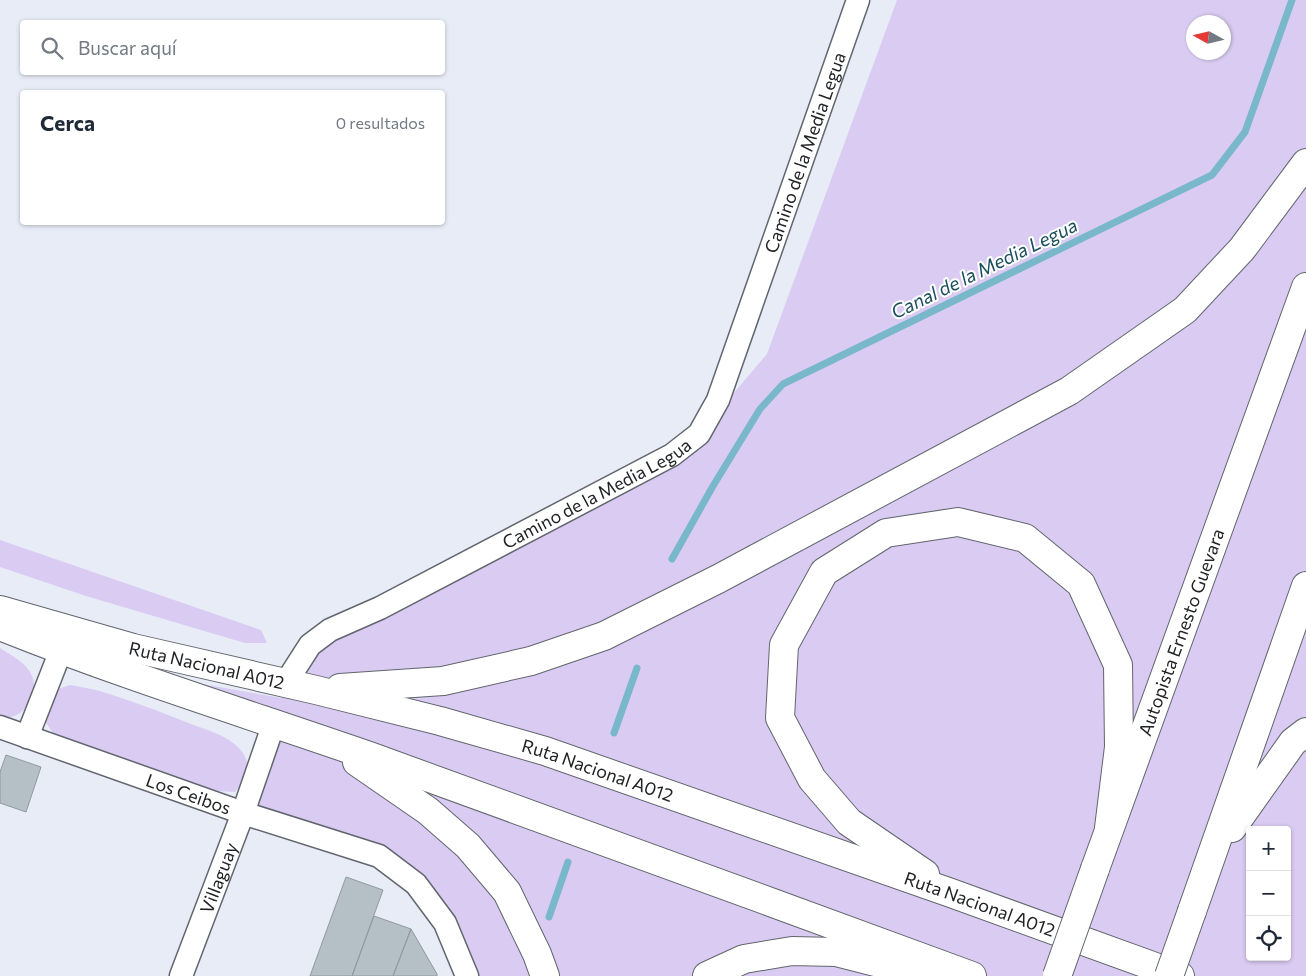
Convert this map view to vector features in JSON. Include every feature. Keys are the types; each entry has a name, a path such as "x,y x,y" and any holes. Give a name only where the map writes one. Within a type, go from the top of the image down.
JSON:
{"highway":[{"path":"316,690 443,681 531,661 604,636 718,579 1069,391 1185,310 1242,248 1306,163"},
{"name":"Autopista Ernesto Guevara","path":"1057,976 1306,287"},
{"path":"951,893 849,822 812,779 780,718 784,644 824,572 886,533 958,522 1025,538 1081,584 1118,665 1119,747 1109,828"},
{"path":"1168,976 1212,858 1306,586"},
{"name":"Ruta Nacional A012","path":"0,610 65,640 274,723 535,815 966,974"},
{"name":"Ruta Nacional A012","path":"0,626 65,640 132,648 316,690 440,721 545,751 951,893 1180,976"},
{"path":"1212,858 1247,805 1293,742 1306,732"},
{"path":"329,742 428,811 468,846 507,892 537,954 545,976"},
{"path":"707,976 744,959 792,951 836,952 895,967 966,974"}],"street":[{"name":"Camino de la Media Legua","path":"285,684 310,645 330,630 380,608 672,455 698,434 718,400 858,0"},
{"path":"26,737 65,640"},
{"name":"Villaguay","path":"181,976 243,813 274,723"},
{"name":"Los Ceibos","path":"0,727 243,813 379,856 416,884 445,923 467,976"}],"shaded area":[{"path":"897,0 1306,0 1306,976 467,976 445,923 379,856 243,813 274,723 185,681 281,698 285,684 310,645 699,434 767,354"},
{"path":"0,540 261,630 267,643 245,643 86,596 0,567"},
{"path":"0,648 26,667 32,676 34,684 31,699 27,706 15,716 0,717"},
{"path":"70,685 120,697 222,736 234,743 246,759 247,770 243,781 235,792 219,791 69,745 52,732 44,719 55,690"}],"building":[{"path":"6,755 41,767 26,812 0,803 0,772"},
{"path":"346,877 383,890 352,976 310,976"},
{"path":"374,916 411,929 393,976 352,976"},
{"path":"411,929 437,974 437,976 393,976"}],"waterway":[{"name":"Canal de la Media Legua","path":"672,559 713,486 760,409 783,384 1212,175 1245,132 1292,0"},
{"name":"Canal de la Media Legua","path":"614,733 637,668"},
{"name":"Canal de la Media Legua","path":"549,917 568,862"}]}
